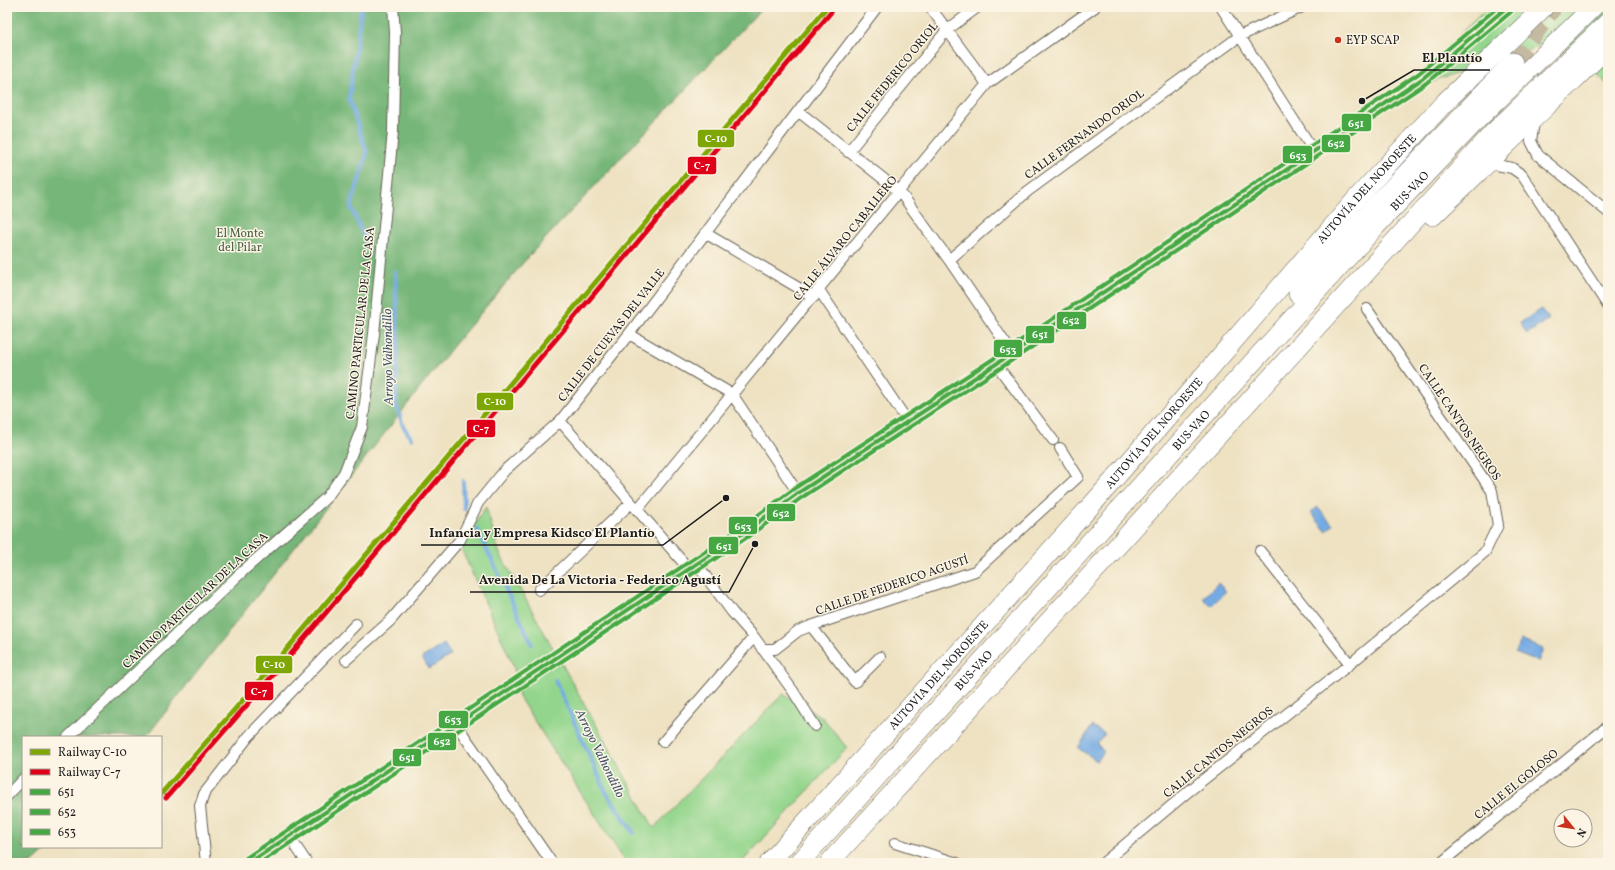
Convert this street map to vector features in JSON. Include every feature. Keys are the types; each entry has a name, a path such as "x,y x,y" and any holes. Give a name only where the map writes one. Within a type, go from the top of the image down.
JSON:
{"highway":[{"name":"AUTOVÍA DEL NOROESTE","path":"769,863 1096,499 1357,198 1445,102 1544,7"},
{"name":"BUS-VAO","path":"800,863 1376,226 1479,118 1593,7"},
{"path":"829,863 1494,132 1608,22"},
{"path":"1366,271 1379,270 1487,163 1608,47"},
{"path":"1114,514 1195,411 1374,207 1513,62"}],"street":[{"name":"CAMINO PARTICULAR DE LA CASA","path":"69,736 244,570 327,497 344,473 362,427 374,334 393,131 395,32 393,7"},
{"name":"CALLE DE CUEVAS DEL VALLE","path":"346,660 390,621 460,540 478,503 505,470 560,421 629,334 877,7"},
{"path":"930,7 987,84"},
{"name":"CALLE FEDERICO ORIOL","path":"848,152 947,30 978,7"},
{"name":"CALLE ÁLVARO CABALLERO","path":"539,590 634,506 732,394 817,293 987,84 1095,7"},
{"path":"1221,7 1315,153"},
{"name":"CALLE FERNANDO ORIOL","path":"949,260 1028,191 1240,36 1302,7"},
{"path":"249,863 746,531 798,493 1315,153 1422,79 1506,7"},
{"path":"798,111 900,192 949,260 1012,353"},
{"path":"1534,119 1531,141 1542,160 1608,212"},
{"path":"1487,163 1512,168 1522,175 1608,306"},
{"path":"705,233 817,293 908,422"},
{"name":"CALLE CANTOS NEGROS","path":"1103,863 1189,792 1350,664 1485,552 1498,525 1492,491 1367,309"},
{"path":"629,334 732,394 798,493"},
{"name":"CALLE DE FEDERICO AGUSTÍ","path":"762,649 775,649 798,631 811,626 975,572 1078,477 1056,444 996,364"},
{"path":"560,421 634,506 692,566 754,637 793,691 815,726"},
{"path":"1260,551 1350,664"},
{"path":"206,863 200,806 204,794 249,736 356,624"},
{"name":"CALLE DE FEDERICO AGUSTÍ","path":"811,626 855,682 880,657"},
{"path":"663,742 754,637"},
{"path":"456,724 552,863"},
{"name":"CALLE EL GOLOSO","path":"1441,863 1608,726"},
{"path":"7,796 22,780"},
{"path":"289,836 307,863"},
{"path":"895,843 957,863"}],"green space":[{"name":"El Monte del Pilar","path":"7,7 763,7 528,257 458,340 147,736 22,736 22,848 49,848 32,863 7,863"},
{"path":"1488,7 1608,7 1608,84 1557,41 1403,91"},
{"path":"486,507 499,552 654,828 783,694 823,718 847,748 741,863 626,863 519,697 514,667 460,546"}],"water":[{"path":"1541,309 1549,319 1527,334 1520,323"},
{"path":"1317,507 1333,525 1326,531 1311,513"},
{"path":"1218,583 1226,591 1211,606 1203,598"},
{"path":"1520,640 1543,649 1538,662 1515,653"},
{"path":"444,644 451,655 429,669 422,658"},
{"path":"1092,726 1105,734 1097,744 1104,752 1097,761 1078,748"}],"waterway":[{"name":"Arroyo Valhondillo","path":"360,7 361,11 349,99 367,153 351,207 367,244"},
{"name":"Arroyo Valhondillo","path":"395,271 398,334 396,404 403,426 412,439"},
{"name":"Arroyo Valhondillo","path":"463,481 464,509"},
{"name":"Arroyo Valhondillo","path":"477,529 532,644"},
{"name":"Arroyo Valhondillo","path":"555,680 606,792 634,833"}],"tunnel":[{"path":"1513,62 1553,7"}],"rail line":[{"name":"C-10","path":"162,793 282,655 827,7"},
{"name":"C-7","path":"166,798 287,659 832,11"}],"transit line":[{"name":"653","path":"246,858 743,526 795,488 993,359 1418,74 1498,7"},
{"name":"651","path":"249,863 746,531 798,493 996,364 1422,79 1507,7"},
{"name":"652","path":"260,863 749,536 801,498 999,369 1425,84 1511,12"}],"place":[{"name":"EYP SCAP","path":"1338,40"},
{"name":"El Plantío","path":"1362,101"},
{"name":"Infancia y Empresa Kidsco El Plantío","path":"726,498"},
{"name":"Avenida De La Victoria - Federico Agustí","path":"755,544"}]}
